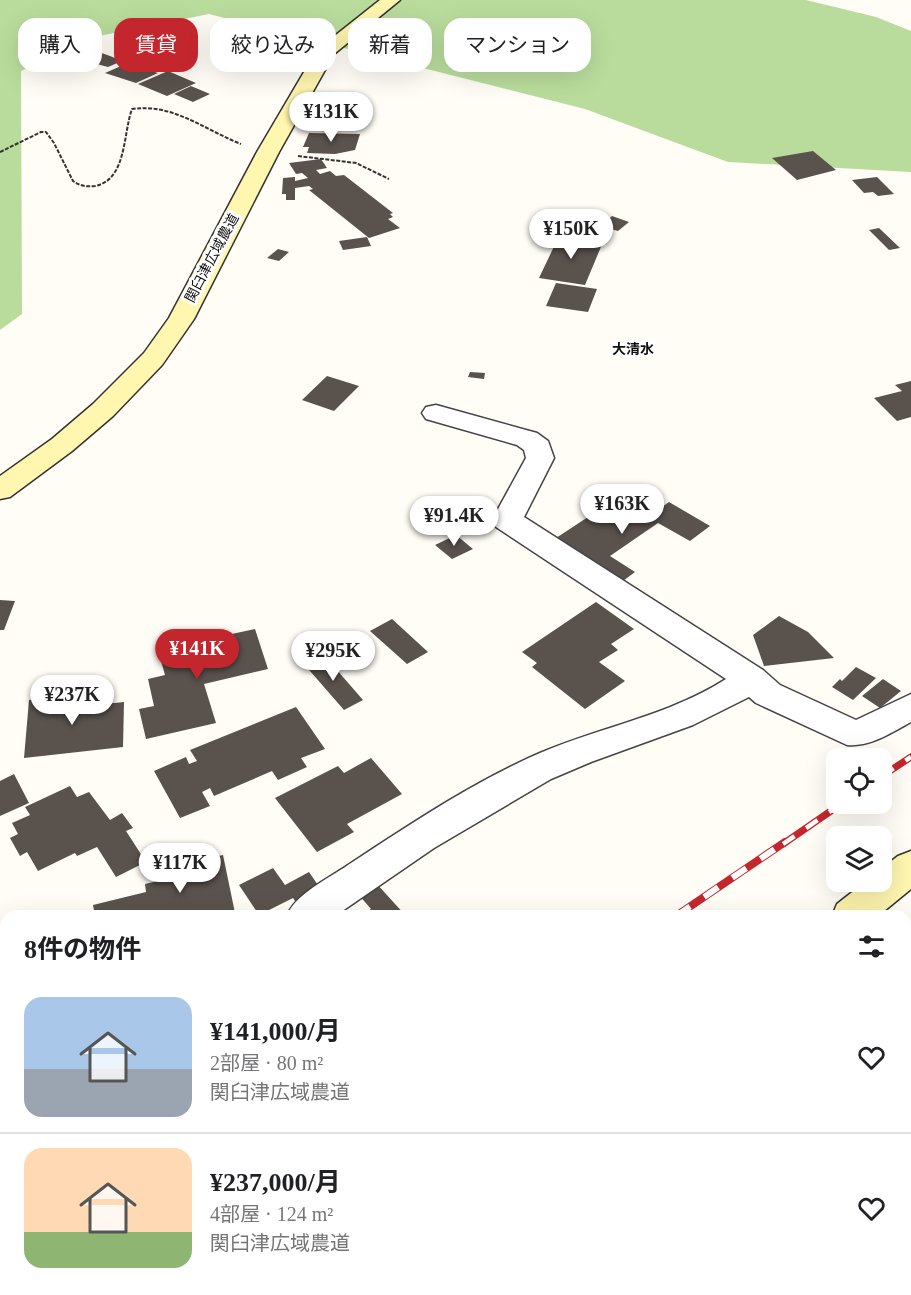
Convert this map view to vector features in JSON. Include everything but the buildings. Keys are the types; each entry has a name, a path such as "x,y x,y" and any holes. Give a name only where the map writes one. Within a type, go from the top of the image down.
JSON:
{"street":[{"name":"関臼津広域農道","path":"0,490 62,445 103,410 153,359 181,319 268,152 327,50 391,0"},
{"path":"436,413 527,439 538,447 540,458 507,520 752,679 768,694 847,732 860,733 911,707"},
{"path":"314,910 446,821 551,763 593,746 650,728 734,692 752,679"},
{"path":"858,910 911,867"}],"path":[{"path":"0,152 41,132 46,132 53,138 72,180 83,187 101,185 111,180 118,166 128,118 132,109 140,107 163,110 203,124 225,139 268,152 356,163 389,179"}],"green space":[{"path":"0,0 806,0 876,17 911,31 911,172 728,162 585,109 432,70 432,18 348,18 348,49 336,46 336,18 225,18 209,14 189,18 114,18 114,33 102,35 102,18 18,18 18,72 21,72 22,314 0,330"}],"railway":[{"path":"892,769 911,757"},
{"path":"783,844 826,814"},
{"path":"685,910 785,842"}],"district":[{"name":"大清水","path":"633,349"}]}
